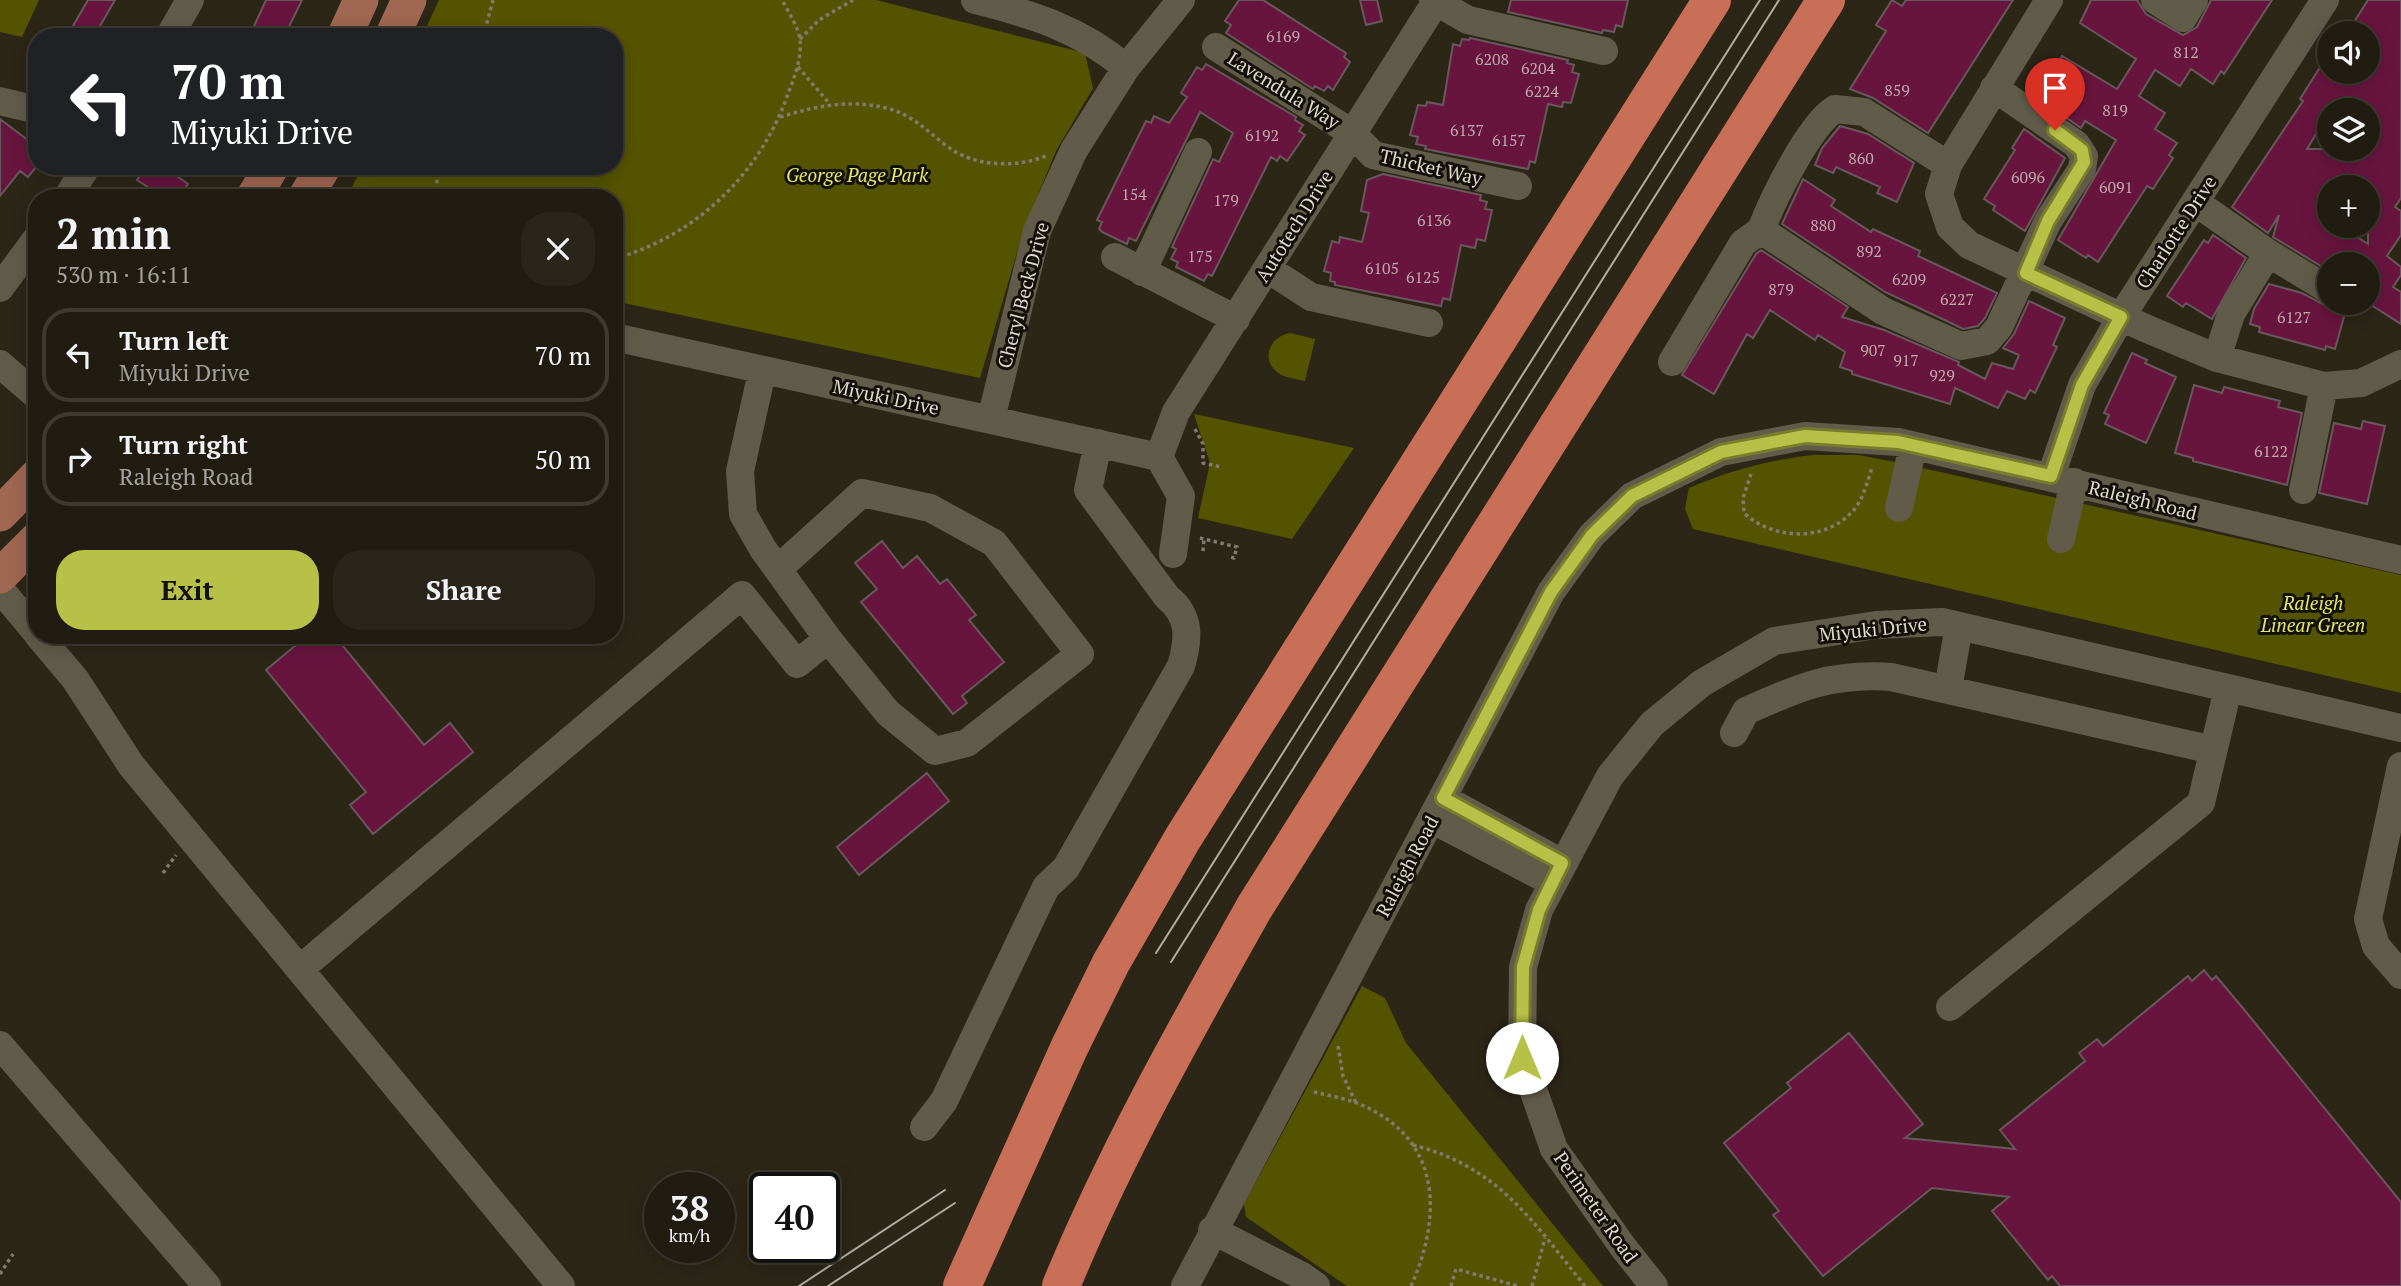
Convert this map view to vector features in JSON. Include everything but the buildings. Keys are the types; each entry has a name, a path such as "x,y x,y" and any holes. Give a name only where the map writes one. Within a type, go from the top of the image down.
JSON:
{"highway":[{"path":"962,1286 999,1199 1111,963 1183,838 1712,0"},
{"path":"1061,1286 1119,1160 1177,1046 1254,908 1826,0"}],"main road":[{"path":"348,28 361,0"},
{"path":"396,28 409,0"},
{"path":"0,514 28,484"},
{"path":"0,576 28,548"}],"street":[{"path":"174,28 190,0"},
{"path":"975,0 1027,12 1067,27 1126,68"},
{"name":"Cheryl Beck Drive","path":"991,419 1037,231 1074,150 1126,68 1181,0"},
{"path":"2049,0 1948,165 1939,194 1950,226 1969,245 2121,317 2217,358 2324,386 2361,383 2401,364"},
{"path":"2155,0 2183,18 2194,0"},
{"name":"Charlotte Drive","path":"2061,538 2063,479 2082,385 2121,317 2325,0"},
{"path":"1435,1 1468,20 1604,51"},
{"name":"Autotech Drive","path":"1159,457 1176,412 1435,1"},
{"name":"Lavendula Way","path":"1216,47 1352,133"},
{"path":"1761,230 1869,303 1961,346 1987,341 1999,327 2048,221 2082,169 2084,156 2076,144 1993,88"},
{"path":"0,101 28,108"},
{"path":"1672,362 1743,243 1761,230 1770,204 1822,121 1835,109 1864,112 1948,165"},
{"name":"Thicket Way","path":"1352,133 1373,155 1518,187"},
{"path":"1142,272 1198,152"},
{"path":"2195,202 2268,253 2317,283"},
{"path":"0,288 28,250"},
{"path":"2217,358 2231,314 2268,253"},
{"path":"1115,257 1236,319"},
{"path":"1268,269 1311,297 1429,323"},
{"name":"Miyuki Drive","path":"623,339 762,372 1159,457"},
{"path":"0,364 28,388"},
{"path":"762,372 751,409 740,471 743,514 778,569 828,639 888,713 935,751 967,743 1080,654 994,543 930,508 862,493 778,569"},
{"path":"2304,490 2324,386"},
{"name":"Raleigh Road","path":"1185,1286 1212,1230 1551,592 1592,535 1632,496 1721,452 1805,436 1913,446 2401,560"},
{"path":"924,1127 944,1101 1046,887 1066,868 1181,666 1188,642 1186,623 1179,606 1167,597 1088,490 1098,443"},
{"path":"1899,508 1913,446"},
{"path":"1159,457 1181,496 1185,542"},
{"path":"0,589 28,622"},
{"path":"300,968 742,594 797,664 828,639"},
{"name":"Miyuki Drive","path":"1557,873 1610,776 1652,724 1702,683 1774,641 1875,625 1942,622 2401,729"},
{"path":"1948,689 1959,626"},
{"path":"46,644 75,680 131,765 561,1286"},
{"path":"1734,733 1746,711 1825,680 1853,674 1891,677 1948,689 2213,750"},
{"path":"1950,1007 2201,803 2228,688"},
{"path":"2401,766 2368,919 2376,946 2401,975"},
{"path":"1438,809 1557,873"},
{"name":"Perimeter Road","path":"1557,873 1539,910 1523,967 1522,1058 1554,1149 1622,1247 1654,1286"},
{"path":"0,1045 207,1286"},
{"path":"1212,1230 1302,1276 1316,1286"}],"path":[{"path":"485,28 493,0"},
{"path":"623,256 663,241 710,210 762,153 780,117 798,67 800,39 782,0"},
{"path":"800,39 819,20 853,0"},
{"path":"798,67 829,103"},
{"path":"780,117 829,103 886,108 922,124 966,158 999,164 1049,155"},
{"path":"1192,426 1203,444 1203,463 1221,467"},
{"path":"1751,474 1743,498 1745,513 1756,525 1799,535 1822,531 1853,511 1872,468"},
{"path":"1185,542 1203,551"},
{"path":"1185,542 1237,547 1234,558 1231,558"},
{"path":"1338,1045 1343,1076 1356,1103"},
{"path":"1314,1092 1367,1107 1413,1145 1430,1191 1432,1220 1424,1256 1411,1286"},
{"path":"1413,1145 1441,1152 1476,1169 1510,1195 1585,1286"},
{"path":"1532,1286 1545,1238"},
{"path":"0,1274 13,1254"},
{"path":"1451,1286 1455,1269 1518,1286"}],"green space":[{"path":"0,0 39,0 22,37 0,32"},
{"name":"George Page Park","path":"439,0 876,0 1085,53 1093,88 1056,151 1024,229 980,378 623,303 623,189 351,189 358,175 623,175 623,28 426,28"},
{"path":"1290,333 1315,339 1305,381 1280,374 1269,360 1273,343"},
{"path":"1194,414 1354,448 1292,539 1198,518 1210,463"},
{"name":"Raleigh Linear Green","path":"1813,455 1859,455 1900,463 2401,575 2401,693 1693,529 1685,509 1689,488 1750,467"},
{"path":"1362,986 1385,998 1406,1043 1603,1286 1347,1286 1246,1217 1244,1204"}],"tram line":[{"path":"1156,953 1760,0"},
{"path":"1171,962 1779,0"},
{"path":"799,1286 945,1190"},
{"path":"828,1286 955,1203"}],"route":[{"path":"1522,1058 1523,967 1539,910 1562,863 1443,798 1551,592 1592,535 1632,496 1721,452 1805,436 1898,442 2051,476 2082,385 2121,317 2026,273 2048,221 2084,162 2082,150 2055,130"}]}
